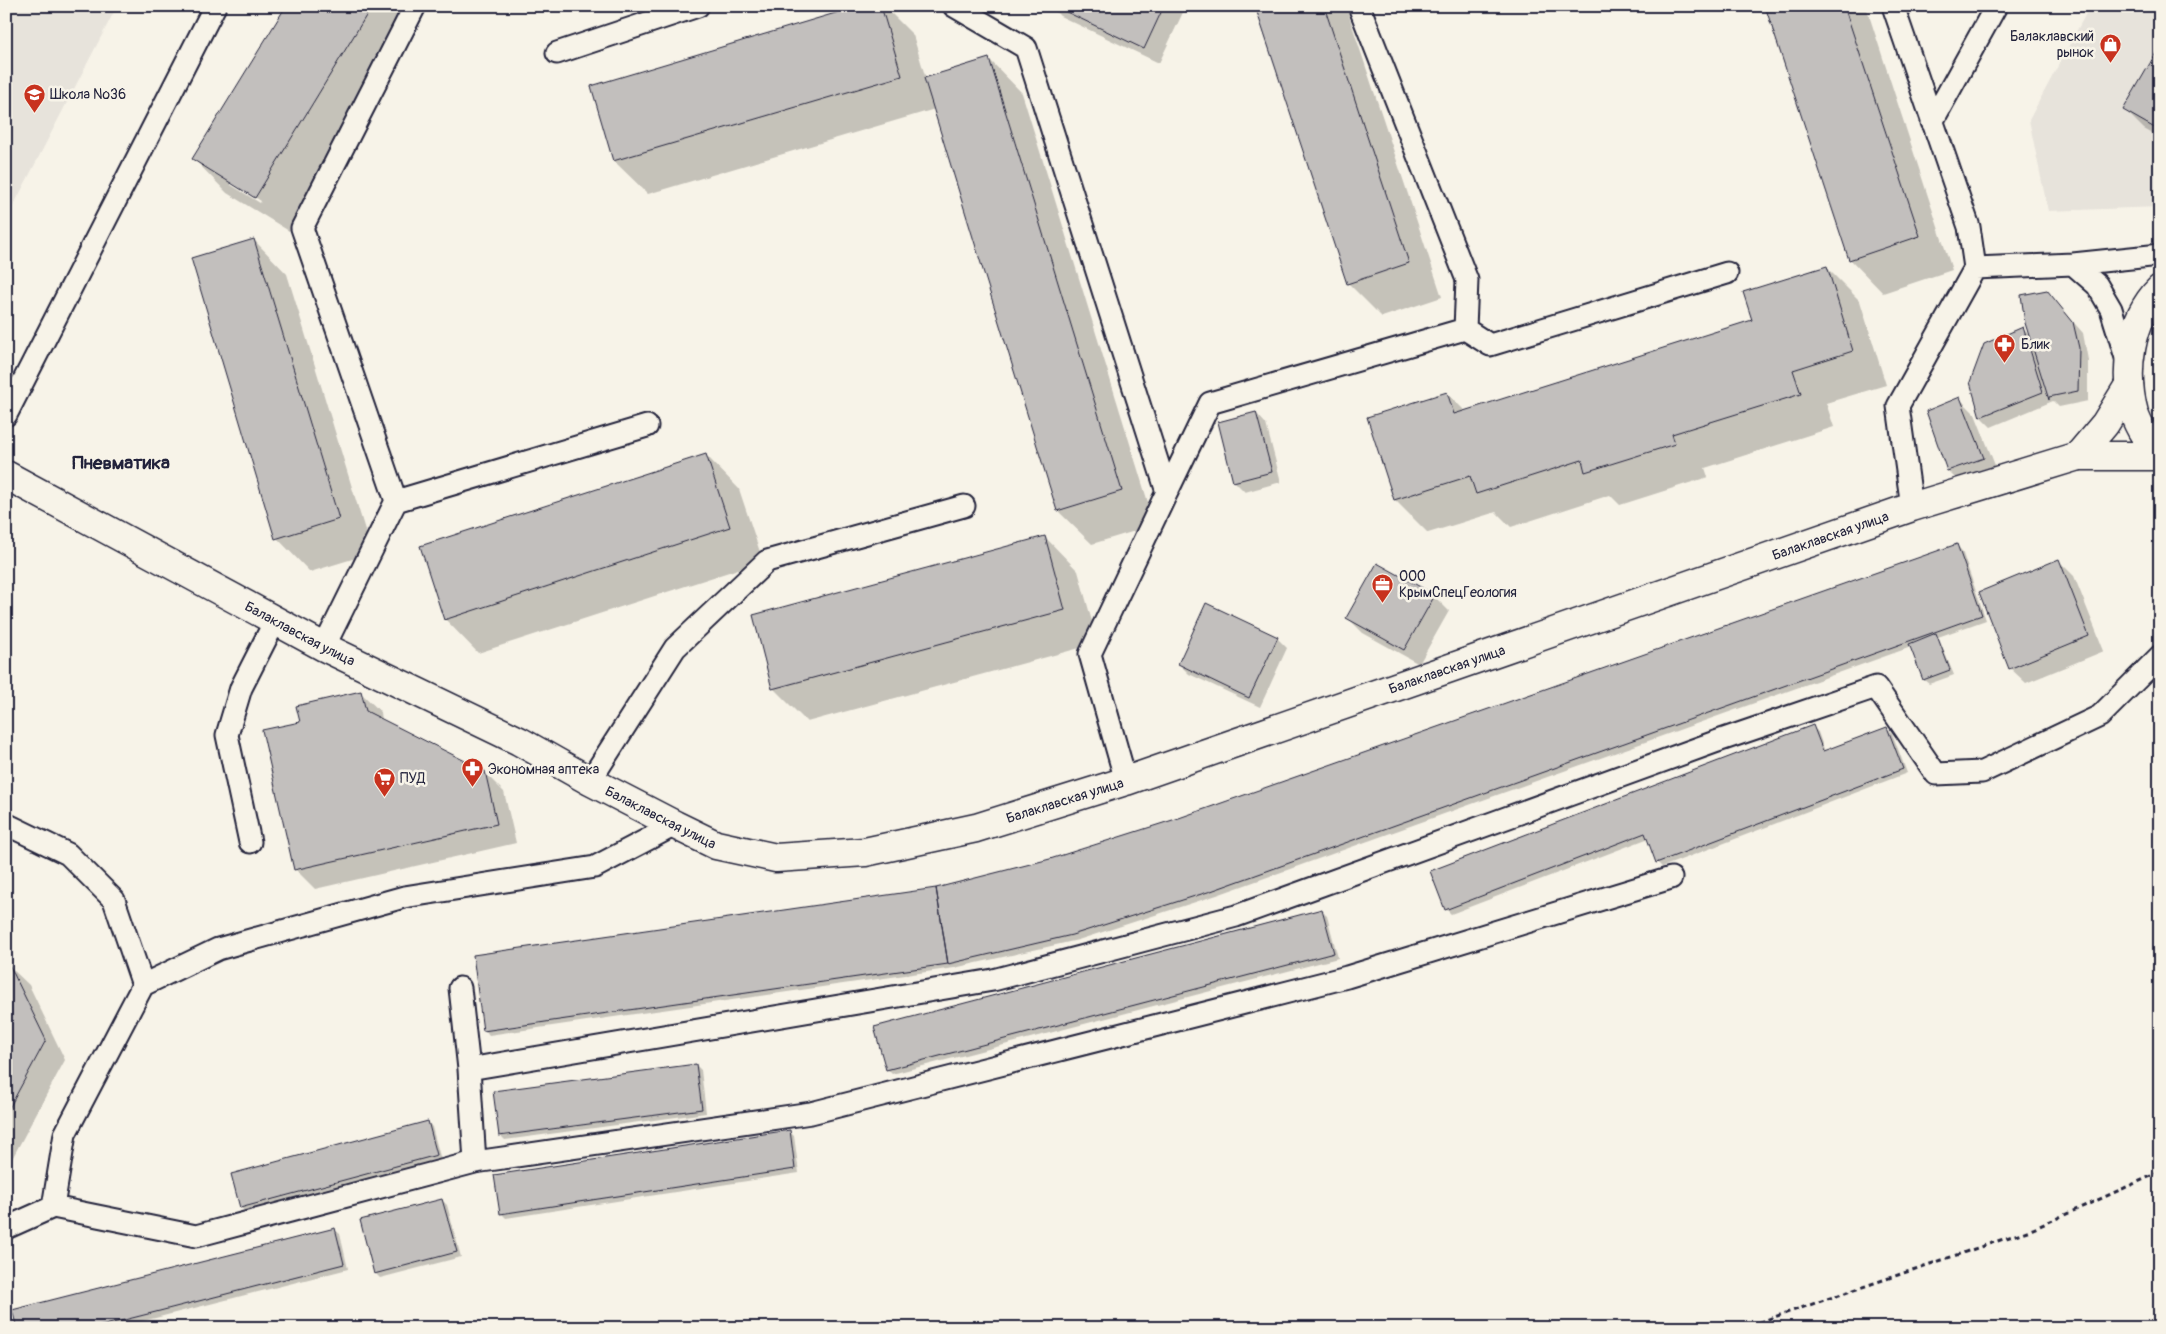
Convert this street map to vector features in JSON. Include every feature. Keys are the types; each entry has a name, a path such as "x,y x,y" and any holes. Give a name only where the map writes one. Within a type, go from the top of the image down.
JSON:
{"main road":[{"path":"2160,289 2139,323 2132,340 2129,376 2134,413 2145,436 2160,456"},
{"path":"2078,456 2105,424 2129,376"},
{"name":"Балаклавская улица","path":"6,475 324,647 519,741 590,781 675,825 716,845 750,854 776,858 865,852 976,828 1126,781 1912,507 2078,456 2160,456"}],"lane":[{"path":"6,415 215,6"},
{"path":"324,647 396,502 302,228 415,6"},
{"path":"557,53 698,6"},
{"path":"954,6 1026,48 1167,492"},
{"path":"1359,6 1468,280 1465,329"},
{"path":"1893,6 1969,227 1975,268 1898,406 1912,507"},
{"path":"1932,122 1996,6"},
{"path":"1975,268 2073,264 2160,255"},
{"path":"2073,264 2097,284 2111,309 2129,376"},
{"path":"1126,781 1090,654 1210,403 1465,329 1490,345 1727,273"},
{"path":"396,502 647,426"},
{"path":"590,781 675,648 767,561 964,506"},
{"path":"250,842 227,735 241,688 275,621"},
{"path":"470,1069 993,980 1236,916 1715,742 1876,687 1936,774 1982,772 2100,716 2160,656"},
{"path":"6,824 68,854 114,900 143,985"},
{"path":"53,1208 65,1134 143,985 218,949 404,897 595,867 675,825"},
{"path":"6,1228 53,1208 196,1236 475,1162 812,1113 1347,976 1671,878"},
{"path":"460,988 470,1069 475,1162"}],"path":[{"path":"1742,1328 2033,1229 2160,1172"}],"shaded area":[{"name":"Школа №36","path":"6,6 117,6 6,220"},
{"name":"Балаклавский рынок","path":"2090,6 2160,6 2160,207 2048,211 2029,120"}],"building":[{"path":"286,6 372,6 255,198 192,159"},
{"path":"859,6 881,6 902,76 613,161 591,86"},
{"path":"1054,6 1164,6 1144,49"},
{"path":"1255,6 1324,6 1409,263 1347,284"},
{"path":"1765,6 1844,6 1920,236 1849,260"},
{"path":"2160,46 2160,131 2123,110"},
{"path":"989,58 1122,491 1057,511 924,78"},
{"path":"254,239 339,519 275,539 191,258"},
{"path":"1827,266 1853,351 1793,370 1801,394 1672,434 1675,444 1585,472 1582,460 1476,494 1470,476 1394,500 1367,417 1447,392 1454,414 1752,320 1743,292"},
{"path":"2047,290 2073,322 2079,348 2078,391 2049,397 2049,400 2025,323 2021,295"},
{"name":"Блик","path":"2023,327 2043,392 1980,417 1970,382 1984,344"},
{"path":"1960,397 1984,458 1947,471 1926,411"},
{"path":"1256,412 1272,472 1233,482 1218,422"},
{"path":"706,454 730,527 444,620 420,546"},
{"path":"1045,536 1065,610 772,689 753,615"},
{"path":"1957,544 1982,615 1211,891 1072,935 948,964 936,888 1050,859 1179,818"},
{"path":"2059,559 2089,636 2009,669 1979,592"},
{"path":"1377,563 1435,595 1404,650 1346,618"},
{"path":"1206,603 1278,637 1249,698 1178,664"},
{"path":"1936,633 1950,670 1923,680 1909,644"},
{"name":"ПУД","path":"361,691 366,711 485,771 497,824 294,870 262,730 300,722 296,706"},
{"path":"1813,725 1823,751 1887,727 1903,769 1656,863 1645,833 1445,910 1430,871"},
{"path":"936,888 948,964 483,1031 473,955"},
{"path":"1322,909 1334,953 886,1070 874,1027"},
{"path":"9,964 46,1040 6,1114 6,965"},
{"path":"696,1064 702,1109 499,1136 493,1091"},
{"path":"428,1121 437,1155 240,1208 231,1174"},
{"path":"790,1130 795,1169 500,1214 494,1175"},
{"path":"442,1199 457,1252 374,1274 360,1220"},
{"path":"335,1228 344,1264 93,1328 17,1328 12,1310"}],"place":[{"name":"Балаклавский рынок","path":"2110,63"},
{"name":"Школа №36","path":"34,113"},
{"name":"Блик","path":"2005,363"},
{"name":"ООО КрымСпецГеология","path":"1383,603"},
{"name":"Экономная аптека","path":"472,788"},
{"name":"ПУД","path":"384,797"}],"district":[{"name":"Пневматика","path":"121,462"}]}
